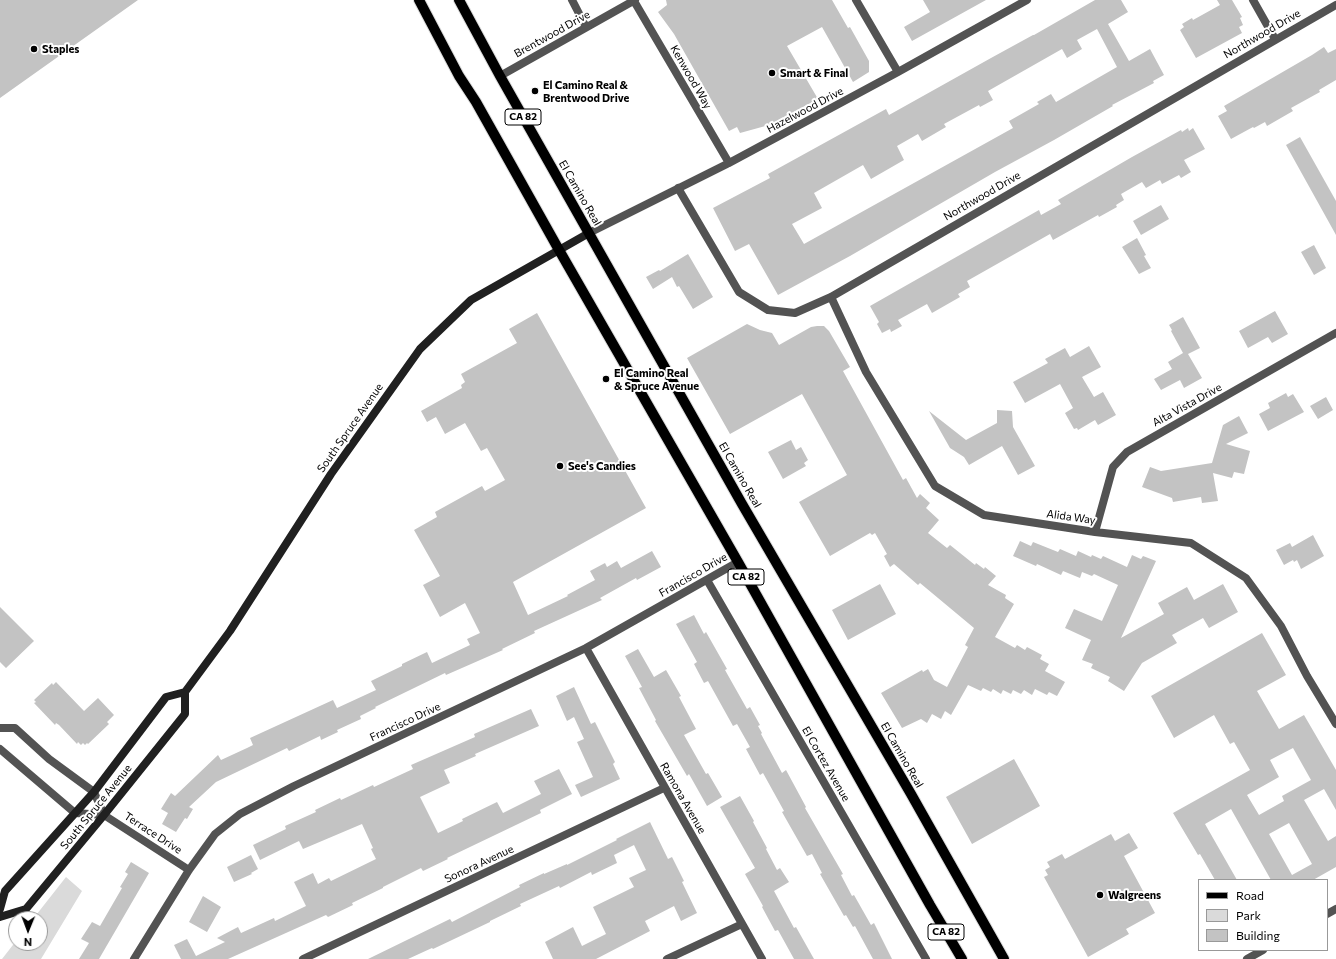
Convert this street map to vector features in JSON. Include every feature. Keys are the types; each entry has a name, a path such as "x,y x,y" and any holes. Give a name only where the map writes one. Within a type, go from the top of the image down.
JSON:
{"main road":[{"name":"CA 82","path":"419,0 460,76 738,562 930,905 962,959"},
{"name":"El Camino Real","path":"459,0 500,76 739,497 911,794 1004,959"},
{"name":"South Spruce Avenue","path":"0,917 26,909 185,714 185,692 230,631 331,474 420,349 471,300 589,233"},
{"name":"South Spruce Avenue","path":"0,909 5,891 94,792 166,697 185,692"}],"street":[{"path":"572,0 586,27"},
{"name":"Brentwood Drive","path":"500,76 635,0"},
{"name":"Kenwood Way","path":"635,0 729,163"},
{"path":"856,0 898,72"},
{"name":"Hazelwood Drive","path":"589,233 729,163 898,72 1027,0"},
{"path":"1253,0 1275,40"},
{"name":"Northwood Drive","path":"678,188 739,292 768,310 795,313 831,297 1336,5"},
{"name":"Alida Way","path":"831,297 866,372 935,486 984,515 1095,532 1191,543 1246,578 1281,626 1307,676 1336,724"},
{"name":"Alta Vista Drive","path":"1095,532 1113,467 1127,452 1336,333"},
{"name":"Francisco Drive","path":"134,959 189,870 215,834 240,814 294,786 586,648 738,562"},
{"name":"El Cortez Avenue","path":"707,580 926,959"},
{"name":"Ramona Avenue","path":"586,648 762,959"},
{"path":"0,728 15,728 49,759 94,792 104,815 75,814 0,748"},
{"name":"Sonora Avenue","path":"303,959 664,788"},
{"name":"Terrace Drive","path":"104,815 189,870"},
{"path":"667,959 742,924"},
{"path":"1247,959 1261,951"}],"green space":[{"path":"66,877 82,891 48,947 48,911 39,911"},
{"path":"8,951 46,951 41,959 2,959"}],"building":[{"name":"Staples","path":"0,0 138,0 0,98"},
{"path":"666,0 832,0 848,28 850,27 869,61 869,72 853,82 822,27 787,46 818,99 769,125 740,133 737,127 729,131 674,34 658,12 667,5"},
{"path":"923,0 986,0 912,41 904,27 930,12"},
{"path":"1095,0 1121,0 1128,12 1108,24 1129,61 1150,49 1164,75 1153,81 1154,83 1112,105 1113,106 1054,140 995,172 850,256 778,295 749,244 735,251 713,208 770,178 768,174 886,109 889,115","holes":["1097,29 1117,67 1056,102 1051,94 1037,102 1039,104 1009,121 1013,128 804,244 792,224 822,208 814,193 863,165 871,179 904,160 897,146 918,134 922,141 946,127 944,124 979,105 980,107 993,100 988,91 1062,49 1067,58 1082,49 1077,40"]},
{"path":"1217,0 1232,0 1242,17 1240,18 1243,25 1239,27 1242,33 1196,58 1180,30 1184,27 1182,24 1192,18 1193,20 1220,5"},
{"path":"1324,47 1328,53 1336,49 1336,80 1319,90 1320,92 1291,108 1293,111 1267,126 1265,122 1231,139 1218,116 1227,111 1224,106"},
{"path":"1188,128 1189,131 1193,128 1205,149 1184,160 1191,172 1181,178 1179,175 1162,184 1160,180 1146,188 1142,182 1121,194 1124,200 1116,205 1117,207 1099,217 1098,215 1053,240 1050,234 967,281 970,287 958,294 960,297 932,313 927,304 898,320 902,326 891,332 890,329 882,333 877,324 879,322 870,306 1039,210 1041,215 1061,204 1058,200 1132,157 1181,130 1182,132"},
{"path":"1300,137 1336,201 1336,235 1286,145"},
{"path":"1161,205 1169,219 1141,235 1133,221"},
{"path":"1137,238 1146,255 1144,256 1151,268 1139,274 1122,247"},
{"path":"1314,245 1326,268 1314,275 1301,252"},
{"path":"688,254 713,297 693,309 679,286 677,287 672,277 653,289 646,277 659,270 660,271"},
{"path":"1275,311 1288,334 1272,343 1268,337 1248,348 1239,331"},
{"name":"See's Candies","path":"537,313 646,508 513,582 528,615 568,596 567,595 595,580 590,571 605,563 607,567 617,561 621,568 652,551 661,567 637,580 636,578 600,598 602,600 534,631 535,633 502,649 503,650 446,675 445,673 375,707 376,708 360,716 361,719 337,730 338,732 321,740 320,736 289,751 287,748 216,782 189,807 193,809 176,832 162,824 168,813 161,809 171,793 175,796 218,755 221,760 247,748 253,745 250,738 333,700 337,708 376,690 371,681 402,666 402,664 427,652 432,663 470,645 467,639 480,633 465,603 440,617 423,585 440,576 414,530 437,517 435,512 482,486 485,491 505,480 487,448 481,451 465,423 445,434 436,417 427,422 421,411 462,388 461,385 465,382 461,374 517,343 509,329"},
{"path":"1183,317 1200,348 1188,354 1202,378 1184,388 1180,380 1161,390 1154,379 1172,369 1168,362 1183,353 1169,325"},
{"path":"747,324 760,330 772,333 779,345 811,327 824,326 829,331 850,367 843,371 903,480 906,478 917,498 920,494 930,503 926,508 939,520 928,533 947,548 950,545 975,565 976,563 984,569 985,567 996,576 988,585 1006,595 1005,598 1014,604 995,637 1015,648 1017,645 1025,650 1027,647 1042,655 1040,659 1049,664 1045,671 1065,682 1057,696 1049,692 1047,695 1035,689 1032,695 1024,690 1021,694 1013,690 1011,694 1003,690 1001,694 993,689 991,692 983,688 981,691 968,685 951,715 945,711 941,719 932,714 927,723 921,719 902,728 881,693 922,670 923,672 928,669 934,680 947,687 968,647 965,645 974,628 920,583 918,585 894,564 890,567 884,556 887,554 875,533 872,535 870,533 830,556 799,502 847,475 802,394 730,434 687,358"},
{"path":"1089,346 1101,367 1082,377 1094,397 1103,392 1116,415 1098,425 1095,420 1078,430 1077,428 1074,429 1065,413 1073,408 1060,384 1025,403 1013,382 1048,363 1045,359 1065,348 1070,357"},
{"path":"1286,393 1288,397 1293,394 1304,412 1268,431 1259,414 1270,408 1268,403"},
{"path":"1326,397 1333,410 1318,419 1310,406"},
{"path":"997,410 1012,411 1013,427 1035,466 1018,475 1002,446 969,465 964,457 950,448 929,411 966,440 997,423"},
{"path":"1239,416 1248,433 1226,444 1250,451 1244,474 1234,472 1232,478 1213,473 1218,501 1202,503 1201,497 1173,502 1172,498 1142,487 1150,467 1161,471 1212,463 1223,425"},
{"path":"791,440 796,450 801,447 808,460 804,463 806,466 783,479 768,452"},
{"path":"1313,535 1324,556 1301,569 1297,560 1294,562 1293,560 1284,565 1276,550 1290,543 1292,547"},
{"path":"1020,541 1031,546 1033,542 1058,552 1060,549 1076,556 1078,551 1091,557 1092,555 1101,559 1103,556 1127,567 1132,555 1141,559 1143,556 1156,561 1121,638 1164,614 1158,603 1187,587 1194,600 1223,584 1238,612 1209,628 1203,618 1172,635 1177,643 1142,663 1124,691 1108,681 1110,677 1091,668 1093,664 1082,660 1091,640 1065,628 1074,609 1102,621 1118,585 1094,574 1092,576 1082,572 1080,578 1063,571 1061,575 1037,564 1036,566 1013,556"},
{"path":"880,584 896,614 848,640 832,610"},
{"path":"0,607 34,641 6,668 0,662"},
{"path":"694,615 704,634 706,632 727,669 725,670 747,709 750,707 760,725 758,726 762,733 761,734 782,773 786,770 806,807 805,808 843,874 841,875 852,896 854,895 871,925 874,923 892,959 873,959 855,926 853,927 846,915 844,916 820,874 822,873 812,854 807,856 782,812 784,811 763,773 760,775 746,749 750,747 737,724 733,726 708,681 704,683 694,664 697,662 676,624"},
{"path":"1262,633 1286,675 1257,691 1279,729 1304,715 1336,770 1336,810 1324,789 1304,800 1328,841 1336,836 1336,867 1315,879 1270,879 1231,809 1205,824 1236,879 1214,879 1173,813 1250,770 1234,742 1230,744 1214,715 1174,738 1151,696","holes":["1293,748 1311,780 1282,796 1284,801 1259,815 1247,795 1279,777 1270,760","1289,823 1312,864 1292,875 1269,834"]},
{"path":"638,649 654,677 666,670 681,696 679,697 696,729 684,735 706,774 708,773 722,797 707,806 689,774 687,776 655,721 656,720 639,688 642,687 625,656"},
{"path":"56,682 84,711 98,698 114,715 107,722 109,724 88,744 87,743 85,745 83,743 81,745 78,742 77,744 59,725 56,723 55,725 34,703 36,702 34,700 52,683 53,685"},
{"path":"574,687 591,724 595,722 615,762 613,764 620,779 581,797 575,785 593,777 577,742 584,739 574,717 567,721 556,696"},
{"path":"531,709 539,726 475,754 476,756 444,770 450,783 420,797 438,833 463,821 462,819 497,802 503,813 541,794 534,781 559,769 572,794 540,810 541,813 423,871 421,868 328,917 326,915 228,959 181,959 174,945 187,939 196,956 225,942 217,938 238,927 241,933 274,918 275,921 306,906 294,882 313,873 318,884 329,878 331,881 376,859 371,849 373,848 362,824 303,849 299,841 260,860 253,845 286,829 285,826 316,812 315,810 373,785 374,787 413,769 411,765 475,737 474,734"},
{"path":"1014,759 1040,806 972,844 946,797"},
{"path":"740,796 754,821 753,822 777,870 780,868 789,882 774,891 794,928 796,927 814,959 794,959 778,930 775,931 745,874 755,868 720,807"},
{"path":"650,822 668,859 672,857 697,913 681,921 674,906 645,921 650,931 596,959 553,959 545,942 573,927 582,946 606,934 593,907 634,887 629,878 646,870 634,845 614,855 617,863 592,875 591,872 560,888 559,886 520,904 521,906 433,949 432,948 408,959 368,959 450,919 452,922 520,887 519,885 544,873 567,865"},
{"name":"Walgreens","path":"1129,833 1138,848 1124,856 1155,913 1126,929 1129,934 1088,957 1044,877 1048,875 1045,870 1050,867 1047,862 1062,854 1065,859 1111,834 1115,841"},
{"path":"251,855 258,869 251,873 252,874 234,882 227,867"},
{"path":"131,862 149,873 99,959 79,959 89,943 81,939 92,922 100,926 122,888 120,887 128,874 125,872"},
{"path":"203,896 221,907 207,932 189,922"}],"place":[{"name":"Staples","path":"34,49"},
{"name":"Smart & Final","path":"772,73"},
{"name":"El Camino Real & Brentwood Drive","path":"535,91"},
{"name":"El Camino Real & Spruce Avenue","path":"606,379"},
{"name":"See's Candies","path":"560,466"},
{"name":"Walgreens","path":"1100,895"}]}
